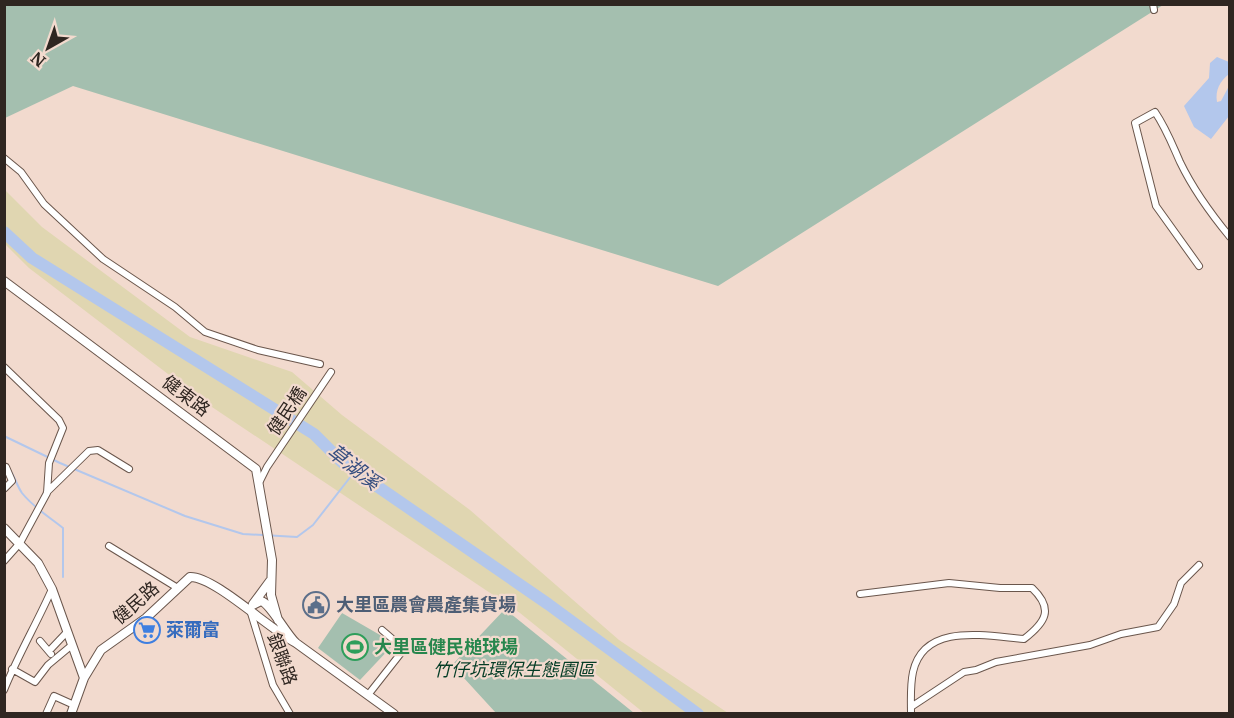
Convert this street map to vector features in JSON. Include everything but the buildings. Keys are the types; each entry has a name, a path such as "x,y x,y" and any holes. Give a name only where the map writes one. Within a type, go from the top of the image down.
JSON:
{"street":[{"path":"1198,266 1156,206 1135,123 1155,112 1167,129 1181,163 1210,214 1230,237"},
{"path":"4,158 21,172 44,204 103,259 175,307 205,332 258,350 320,363"},
{"name":"健東路","path":"4,281 56,322 115,361 244,457 256,469 260,481 272,560 270,581 278,620"},
{"path":"4,367 51,412 63,428 50,463 47,493"},
{"name":"健民橋","path":"260,481 331,372"},
{"path":"4,561 20,543 47,493 89,451 98,450 129,469"},
{"path":"4,489 12,481 6,468"},
{"path":"4,528 38,563 52,590 84,678"},
{"path":"109,546 176,587"},
{"path":"911,710 964,672 996,662 1090,645 1121,634 1158,627 1174,604 1181,584 1198,565"},
{"name":"健民路","path":"46,714 54,696 72,710 84,678 101,650 146,618 189,577 197,577 242,606 254,608"},
{"path":"254,608 270,581"},
{"path":"860,594 949,583 1000,588 1032,588 1045,600 1046,612 1043,618 1024,639 953,636 930,643 920,652 913,672 911,710"},
{"path":"4,690 12,669 52,590"},
{"path":"234,601 246,602 265,618 270,608 264,601 254,608"},
{"name":"健東路","path":"254,608 265,623 394,714"},
{"name":"銀聯路","path":"254,608 271,679 290,714"},
{"name":"健東路","path":"270,608 296,643"},
{"path":"368,695 401,653 396,642 382,630"},
{"path":"49,651 67,632"},
{"path":"40,641 54,659"},
{"path":"12,669 35,682 54,659 72,645"}],"green space":[{"path":"4,5 1163,5 718,286 73,86 5,118"},
{"name":"竹仔坑環保生態園區","path":"505,609 634,713 496,713 452,665"},
{"name":"大里區健民槌球場","path":"342,613 380,635 392,646 360,680 318,648"}],"sand":[{"path":"4,189 42,227 190,337 292,372 342,415 470,510 619,640 728,713 644,713 520,613 206,403 29,268 5,244"}],"water":[{"path":"1217,57 1229,62 1229,74 1219,86 1217,102 1221,101 1229,86 1229,116 1211,139 1194,127 1184,106 1209,78 1210,63"}],"waterway":[{"name":"草湖溪","path":"4,232 32,258 314,434 342,462 548,604 698,714"},
{"path":"4,436 60,463 185,516 243,534 297,537 313,525 355,471"},
{"path":"4,463 26,498 63,528 63,577"}],"place":[{"name":"大里區農會農產集貨場","path":"316,605"},
{"name":"萊爾富","path":"147,630"},
{"name":"大里區健民槌球場","path":"355,647"}]}
